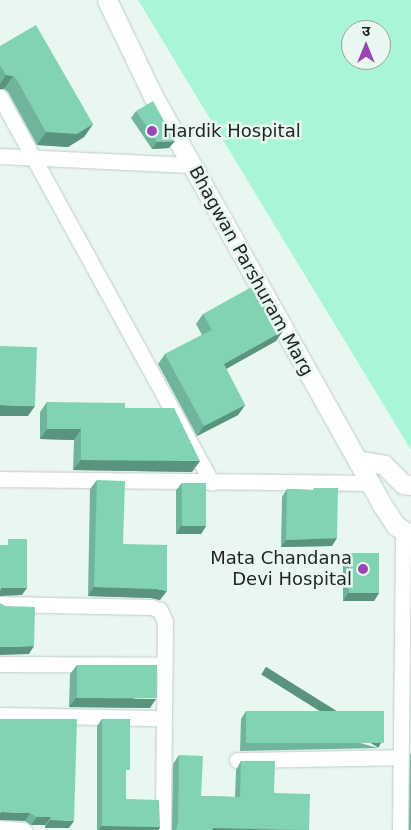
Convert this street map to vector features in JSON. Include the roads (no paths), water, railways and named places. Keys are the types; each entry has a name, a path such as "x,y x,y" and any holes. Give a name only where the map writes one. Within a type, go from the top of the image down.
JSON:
{"street":[{"name":"Bhagwan Parshuram Marg","path":"108,0 153,96 191,165 370,483 390,517 407,533"},
{"path":"0,97 212,482"},
{"path":"0,156 191,165"},
{"path":"357,460 384,465 403,484 411,486"},
{"path":"0,479 370,483"},
{"path":"400,830 407,533"},
{"path":"0,604 157,608 163,615 165,622 163,830"},
{"path":"0,664 164,665"},
{"path":"0,716 163,718"},
{"path":"237,760 401,757"},
{"path":"0,828 24,830"}],"place":[{"name":"Hardik Hospital","path":"152,131"},
{"name":"Mata Chandana Devi Hospital","path":"363,569"}]}
